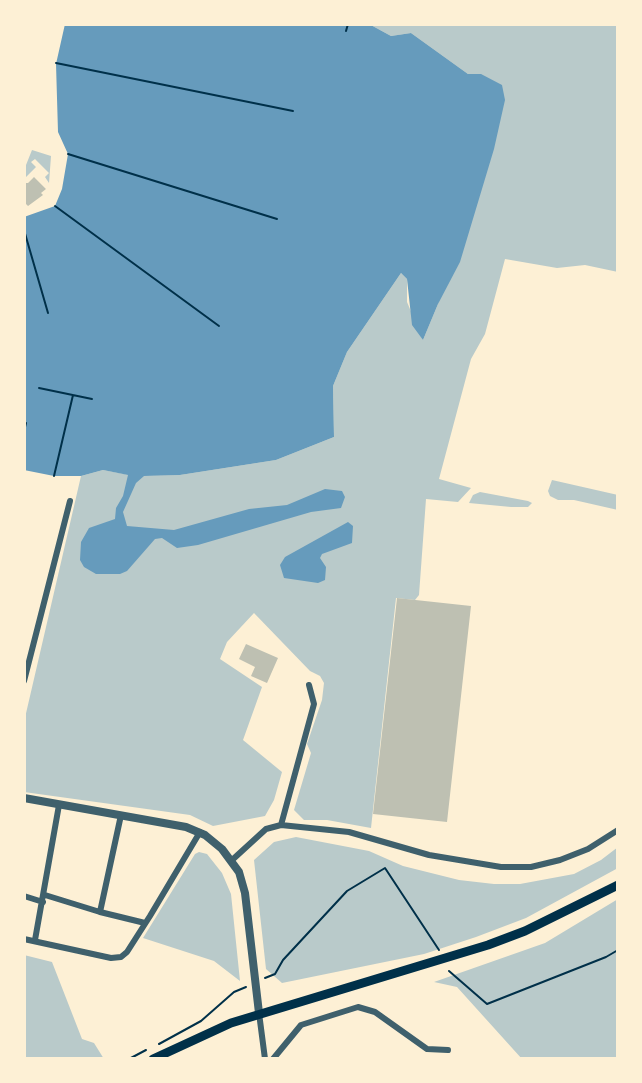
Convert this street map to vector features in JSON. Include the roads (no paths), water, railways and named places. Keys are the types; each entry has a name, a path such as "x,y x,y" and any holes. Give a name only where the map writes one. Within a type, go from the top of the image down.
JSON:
{"main road":[{"path":"153,1059 225,1025 259,1013 488,945 525,931 618,885"}],"street":[{"path":"24,681 70,501"},
{"path":"281,825 314,704 309,685"},
{"path":"24,798 186,827 200,832 222,849 239,872 245,892 265,1059"},
{"path":"35,940 59,805"},
{"path":"100,912 121,815"},
{"path":"231,861 266,829 281,825 349,832 429,855 501,867 531,867 560,860 588,849 618,830"},
{"path":"24,939 111,958 121,957 127,952 200,832"},
{"path":"24,896 145,923"},
{"path":"273,1059 301,1025 358,1007 375,1012 427,1049 448,1050"}],"water":[{"path":"65,24 369,24 391,36 411,33 468,74 481,74 502,85 505,100 494,149 460,262 438,304 423,340 412,325 407,279 401,273 347,352 333,386 334,437 276,460 180,475 144,476 136,483 123,512 127,526 174,530 249,509 287,505 325,489 342,491 345,497 341,508 311,512 198,545 177,548 162,538 155,539 127,571 120,574 96,574 84,567 80,560 81,542 89,528 115,519 116,508 123,496 128,475 103,470 81,476 54,476 24,470 24,217 55,206 62,189 68,154 58,132 56,64"},
{"path":"348,522 353,526 352,543 322,554 320,558 326,567 325,580 318,583 284,578 280,565 285,557"}]}
